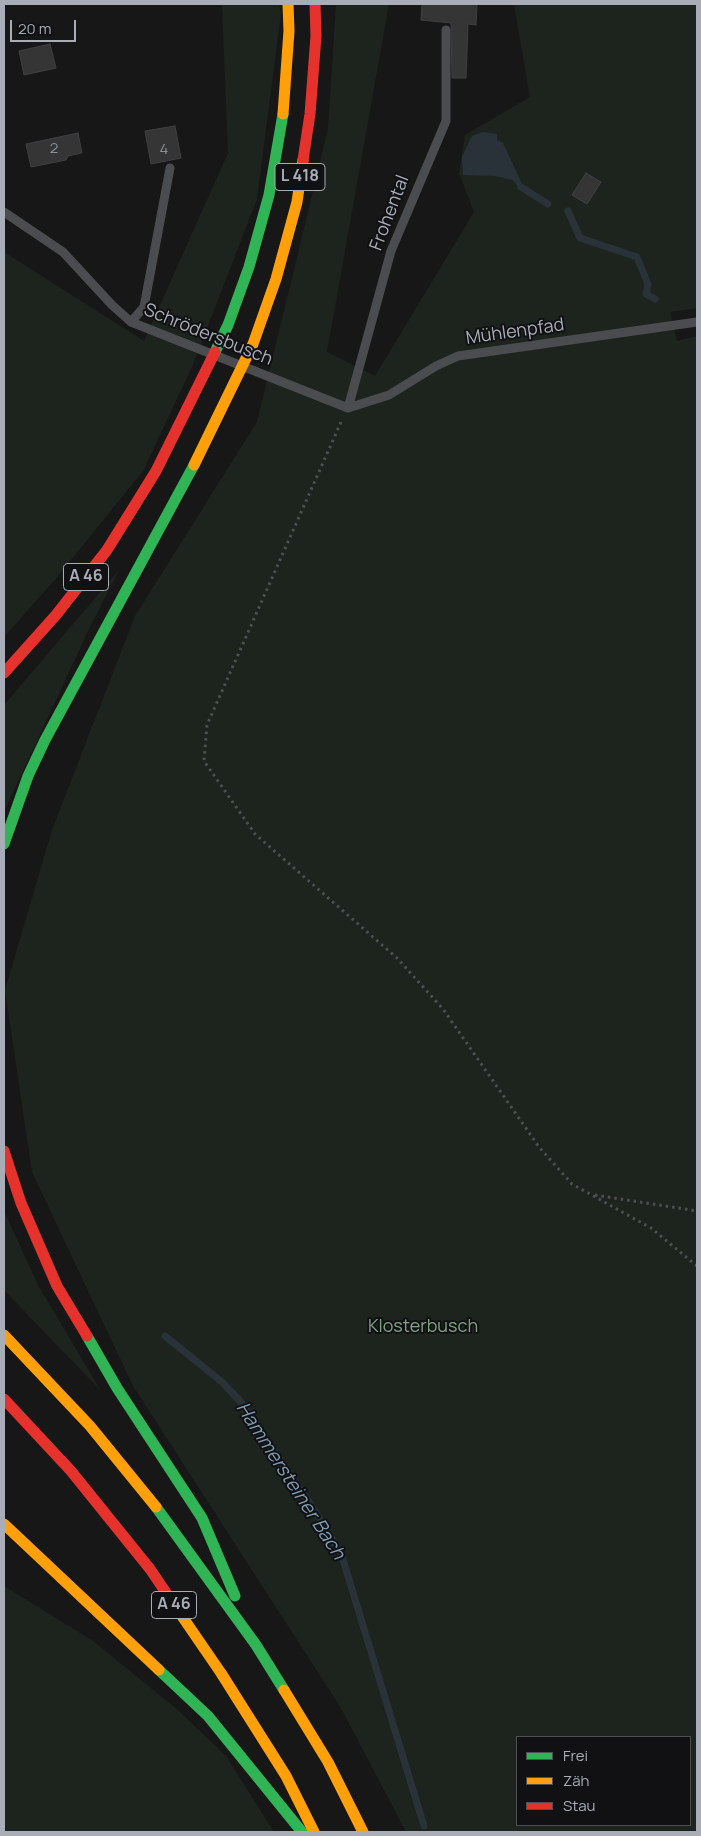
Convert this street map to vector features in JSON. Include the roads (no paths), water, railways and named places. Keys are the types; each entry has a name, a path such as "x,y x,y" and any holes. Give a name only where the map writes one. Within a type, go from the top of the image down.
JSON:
{"highway":[{"name":"L 418","path":"156,471 228,325 254,249 269,195 283,116 289,31 288,4"},
{"name":"L 418","path":"4,844 28,776 45,740 128,584 183,488 253,344 284,250 297,202 310,114 316,36 315,4"},
{"name":"A 46","path":"4,673 56,615 107,550 156,471"},
{"path":"4,1151 21,1203 57,1286 117,1388 202,1518 256,1645"},
{"name":"A 46","path":"4,1335 90,1426 175,1531 256,1645 328,1762 363,1832"},
{"name":"A 46","path":"4,1399 71,1471 150,1569 221,1672 286,1776 314,1832"},
{"path":"4,1524 208,1716 302,1832"}],"lane":[{"name":"Frohental","path":"348,408 391,251 446,121 446,30"},
{"path":"131,322 144,307 170,168"},
{"name":"Schrödersbusch","path":"4,212 63,252 112,305 131,322 348,408"},
{"name":"Mühlenpfad","path":"348,408 389,395 436,366 458,356 697,322"}],"waterway":[{"path":"521,187 548,204"},
{"path":"568,211 580,238 637,257 648,284 646,294 655,299"},
{"name":"Hammersteiner Bach","path":"165,1336 222,1382 240,1401 309,1502 341,1553 424,1826"}],"park label":[{"name":"Klosterbusch","path":"423,1327"}]}
